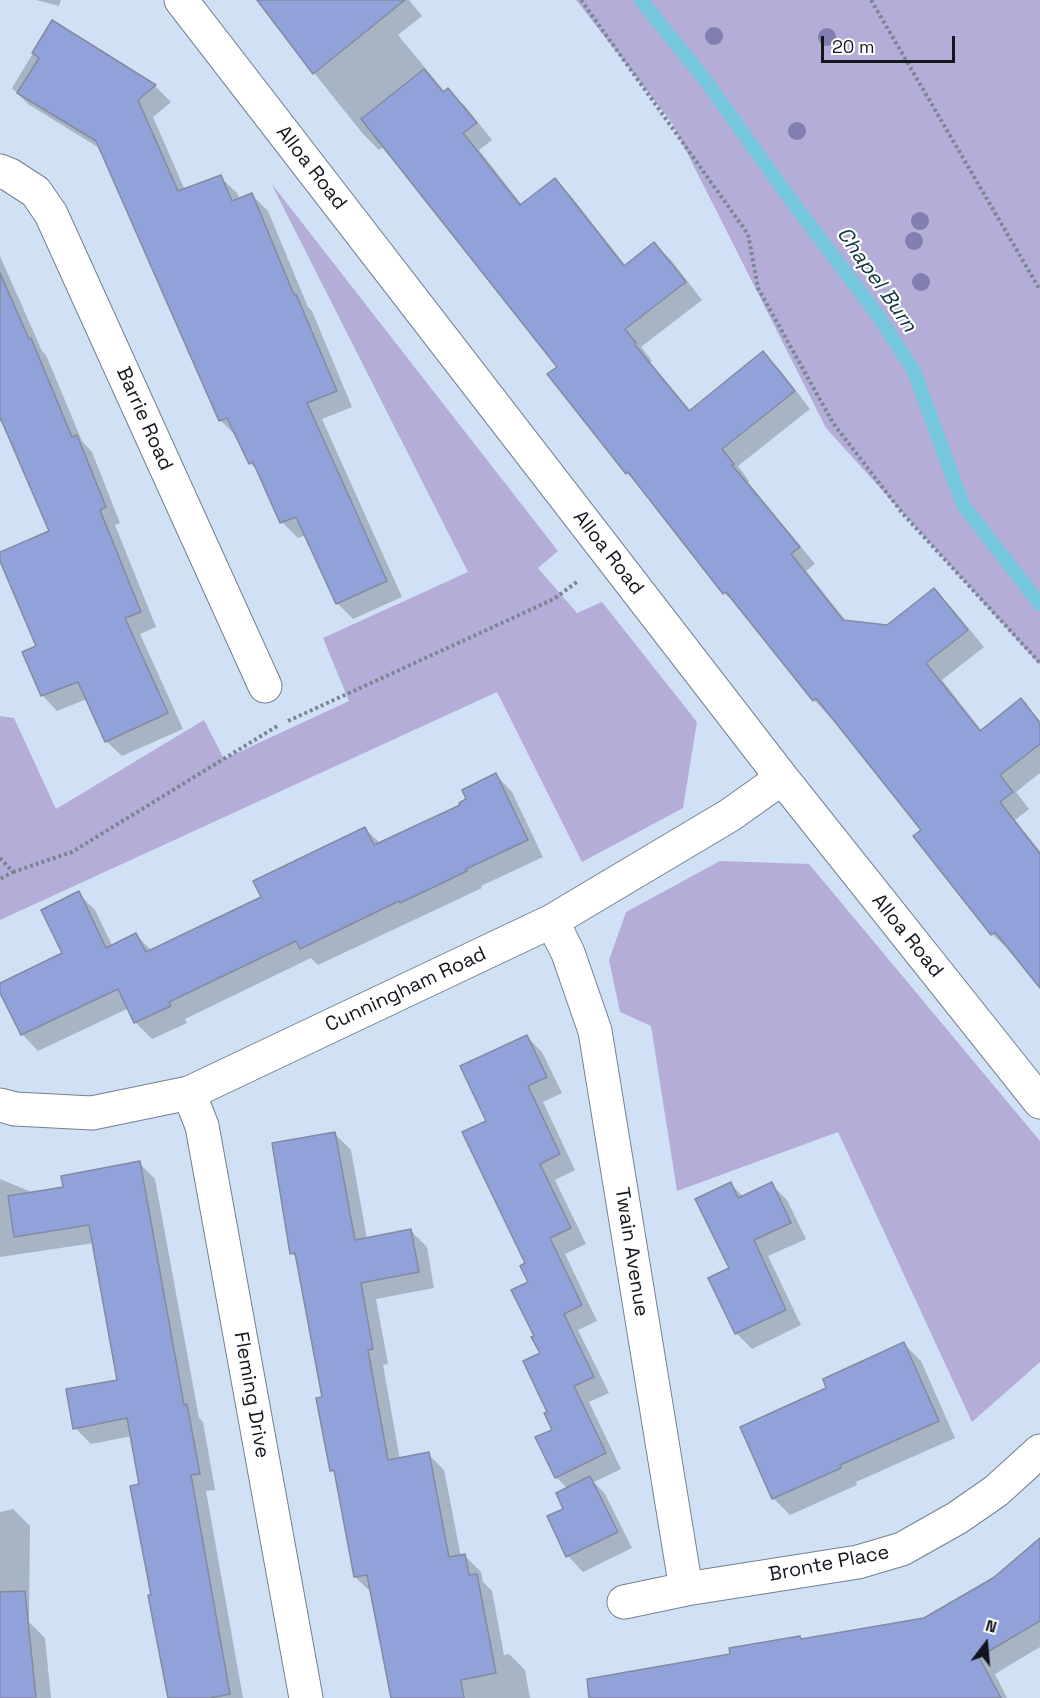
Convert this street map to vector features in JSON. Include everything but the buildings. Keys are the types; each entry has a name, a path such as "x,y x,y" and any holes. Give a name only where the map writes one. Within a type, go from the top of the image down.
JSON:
{"street":[{"name":"Alloa Road","path":"181,0 782,778 1040,1102"},
{"name":"Barrie Road","path":"0,171 36,192 51,214 265,686"},
{"name":"Cunningham Road","path":"0,1105 15,1109 92,1113 189,1094 552,921 730,815 782,778"},
{"name":"Twain Avenue","path":"552,921 568,953 595,1031 686,1589"},
{"name":"Fleming Drive","path":"189,1094 202,1126 306,1698"},
{"name":"Bronte Place","path":"624,1602 686,1589 858,1562 902,1550 957,1518 996,1491 1040,1451"}],"path":[{"path":"581,0 748,234 758,288 833,423 903,514 1040,663"},
{"path":"871,0 1040,290"},
{"path":"0,879 72,852 282,723 554,599 610,556"},
{"path":"0,858 13,873"}],"shaded area":[{"path":"576,0 1040,0 1040,665 826,428 672,123"},
{"path":"271,183 558,551 538,568 577,613 602,602 697,722 683,808 582,862 497,692 0,920 0,716 14,718 56,809 204,720 224,759 349,701 323,638 468,572"},
{"path":"720,861 809,864 1040,1141 1040,1362 972,1422 838,1132 677,1191 651,1026 620,1012 609,960 626,912"}],"waterway":[{"name":"Chapel Burn","path":"641,0 706,81 788,196 877,314 914,371 963,505 1040,604"}]}
